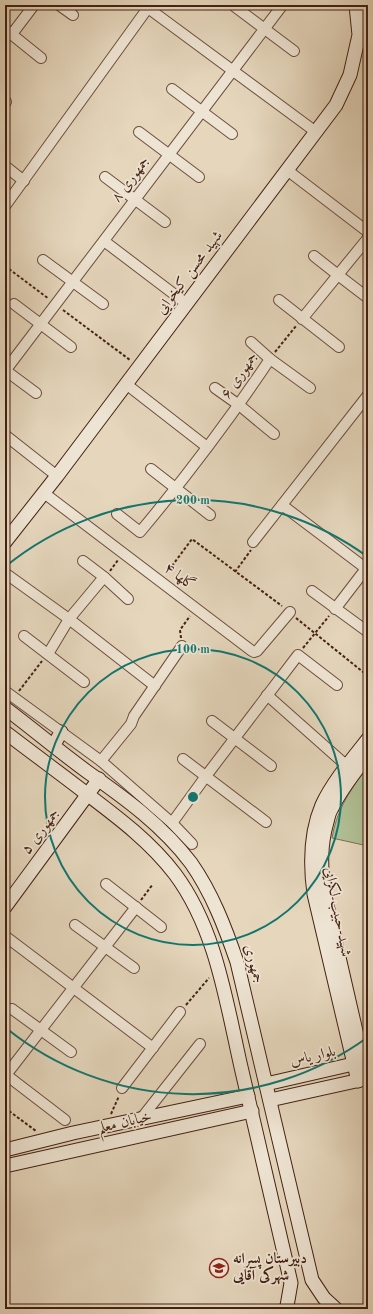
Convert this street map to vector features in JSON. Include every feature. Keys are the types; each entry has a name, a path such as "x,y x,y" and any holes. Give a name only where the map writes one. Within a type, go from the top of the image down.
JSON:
{"main road":[{"name":"شهید محسن کیخوایی","path":"5,542 57,476 336,105 350,75 359,35 356,5"},
{"name":"جمهوری","path":"5,708 130,802 165,833 191,863 211,896 225,928 237,962 312,1280 324,1298 336,1309"},
{"path":"5,732 117,817 153,849 175,875 194,905 207,935 218,967 291,1283 287,1306 285,1309"},
{"path":"54,745 61,732"},
{"name":"شهید حبیب لکزایی","path":"364,1079 362,1062 324,892 321,871 321,850 331,809 364,755 368,739"},
{"name":"شهید حبیب لکزایی","path":"362,1062 314,894 311,872 315,828 322,805 347,766 364,755"},
{"name":"جمهوری ۵","path":"5,907 99,779"},
{"name":"بلوار یاس","path":"266,1084 362,1062"},
{"path":"270,1100 364,1079"},
{"name":"خیابان معلم","path":"5,1150 73,1133 105,1128 248,1096"},
{"name":"خیابان معلم","path":"5,1166 252,1110"}],"street":[{"path":"34,5 8,32 42,58"},
{"path":"59,5 73,15"},
{"path":"5,206 149,6 233,71 316,132"},
{"path":"234,6 294,51"},
{"name":"جمهوری ۸","path":"5,371 281,7"},
{"path":"172,89 232,134"},
{"path":"139,132 199,177"},
{"path":"5,166 24,180"},
{"path":"288,170 368,232"},
{"path":"105,177 165,222"},
{"path":"302,319 368,238"},
{"path":"104,241 187,304"},
{"path":"314,256 368,298"},
{"path":"43,260 103,304"},
{"path":"279,300 338,347"},
{"path":"14,304 71,347"},
{"path":"251,342 270,359 310,388"},
{"name":"جمهوری ۶","path":"117,514 140,532 177,488 240,405 270,359"},
{"path":"5,371 36,394"},
{"path":"126,384 207,447"},
{"path":"215,388 240,405 274,434"},
{"path":"253,542 368,395"},
{"path":"5,435 57,476"},
{"path":"151,469 210,515"},
{"name":"گلها ۴","path":"44,493 254,652 257,651 290,612"},
{"path":"282,506 367,568 335,608"},
{"path":"83,561 104,577 128,599"},
{"path":"5,573 69,619 155,686"},
{"path":"48,654 69,619 104,577"},
{"path":"312,591 368,632"},
{"path":"24,636 84,682"},
{"path":"101,761 131,724 134,716 182,646"},
{"path":"172,823 298,655 337,685"},
{"path":"5,691 101,761 172,823 192,844"},
{"path":"267,695 347,766"},
{"path":"212,722 271,766"},
{"path":"183,759 266,822"},
{"path":"106,884 161,927"},
{"path":"65,1120 6,1074 136,907"},
{"path":"75,925 134,968"},
{"path":"5,936 153,1048"},
{"path":"12,1009 71,1052"},
{"path":"122,1088 180,1012"},
{"path":"140,1120 200,1044"}],"path":[{"path":"5,266 139,367"},
{"name":"جمهوری ۶","path":"270,359 302,319"},
{"path":"160,581 192,539"},
{"path":"235,572 252,550 253,542"},
{"path":"182,646 180,630 196,608"},
{"path":"298,655 335,608"},
{"path":"14,698 48,654"},
{"path":"136,907 153,884"},
{"path":"180,1012 218,967"},
{"path":"105,1128 122,1088"},
{"path":"5,1108 48,1140"}],"green space":[{"path":"368,772 368,846 332,838 336,820 352,788 363,773"}],"place":[{"name":"دبیرستان پسرانه شهرکی آقایی","path":"219,1268"}]}
